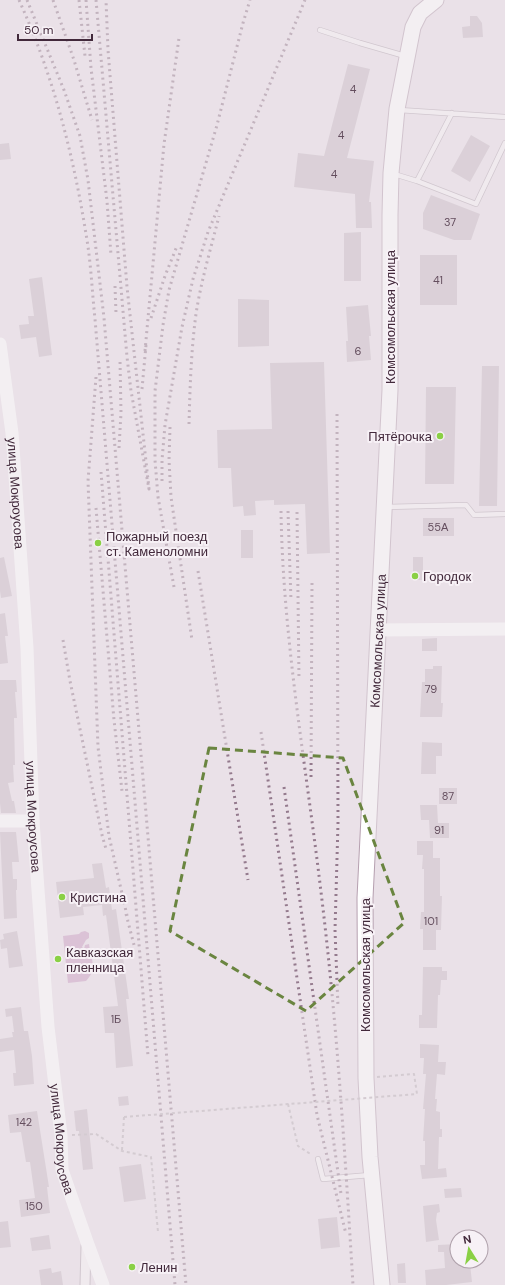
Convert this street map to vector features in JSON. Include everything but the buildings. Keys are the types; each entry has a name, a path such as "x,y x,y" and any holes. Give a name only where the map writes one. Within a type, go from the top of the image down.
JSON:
{"main road":[{"name":"Комсомольская улица","path":"382,1285 372,1174 366,1078 365,898 390,390 391,173 397,109 406,56 413,27 420,13 433,2"}],"street":[{"name":"улица Мокроусова","path":"0,344 12,433 27,648 33,821 48,1028 61,1135 62,1170 87,1242 85,1285"},
{"path":"378,630 505,629"},
{"path":"0,822 33,821"},
{"path":"87,1242 103,1285"}],"lane":[{"path":"320,30 406,56"},
{"path":"397,109 505,117"},
{"path":"417,181 452,113"},
{"path":"391,173 417,181 476,204 505,143"},
{"path":"384,507 466,505 474,515 505,514"},
{"path":"318,1159 323,1179 372,1174"}],"path":[{"path":"122,1151 124,1117 417,1094 414,1074 366,1078"},
{"path":"288,1104 298,1146 318,1159"},
{"path":"61,1135 96,1134 122,1151 151,1157 158,1232"}],"highlighted area":[{"path":"209,748 343,758 404,923 306,1011 170,931"}],"shaded area":[{"path":"85,931 89,933 89,938 82,947 84,949 85,945 89,944 93,964 92,972 86,981 68,983 63,936 79,934"}],"railway":[{"path":"19,0 52,86 68,144 81,204 89,255 175,1285"},
{"path":"27,0 64,90 80,136 88,180 104,318 186,1285"},
{"path":"53,0 74,60 92,120"},
{"path":"79,0 85,56"},
{"path":"86,0 91,68 107,201 111,255"},
{"path":"96,0 127,357 131,391 149,489 127,287 108,50 106,0"},
{"path":"174,587 158,497 155,460 155,391 163,325 169,290 217,125 250,0"},
{"path":"162,481 165,425 182,327 193,279 208,232 305,0"},
{"path":"145,351 164,144 179,38"},
{"path":"189,424 190,383 196,314 203,277 219,216"},
{"path":"151,318 177,246"},
{"path":"115,286 116,313"},
{"path":"142,389 146,345"},
{"path":"119,448 121,413 120,360"},
{"path":"96,377 88,481 98,747 109,836 128,920"},
{"path":"337,414 338,823 335,930 338,1007"},
{"path":"170,427 169,460 171,497 192,640"},
{"path":"101,472 148,1056"},
{"path":"96,508 114,720 122,791"},
{"path":"281,511 286,607 296,702 321,892 332,990 344,1137 353,1285"},
{"path":"288,511 291,601"},
{"path":"297,512 299,680"},
{"path":"198,571 248,880"},
{"path":"311,777 312,583"},
{"path":"63,640 70,681 106,849"},
{"path":"261,732 317,1115 346,1234"},
{"path":"284,787 341,1194"},
{"path":"126,914 134,945"}],"place":[{"name":"Пятёрочка","path":"440,436"},
{"name":"Пожарный поезд ст. Каменоломни","path":"98,543"},
{"name":"Городок","path":"415,576"},
{"name":"Кристина","path":"62,897"},
{"name":"Кавказская пленница","path":"58,959"},
{"name":"Ленин","path":"132,1267"}]}
